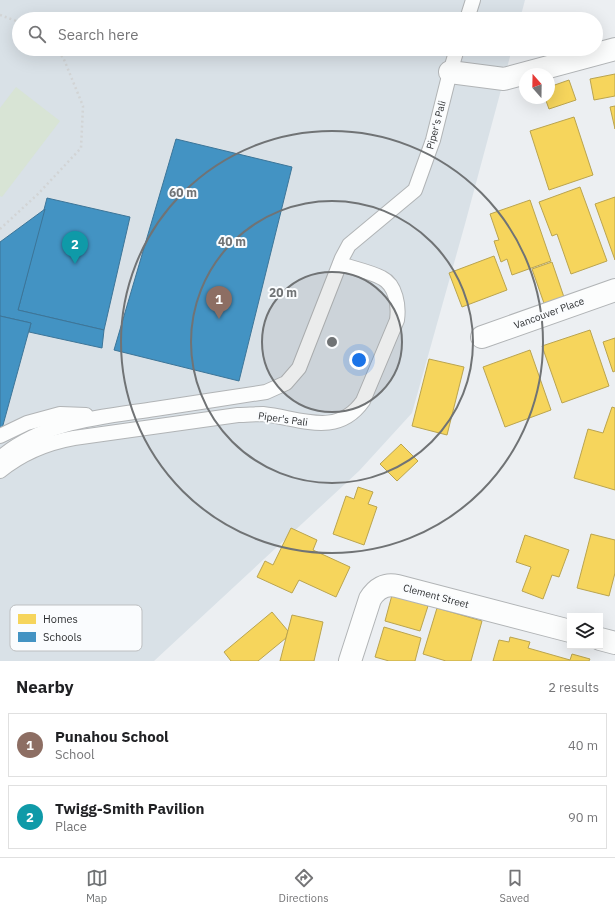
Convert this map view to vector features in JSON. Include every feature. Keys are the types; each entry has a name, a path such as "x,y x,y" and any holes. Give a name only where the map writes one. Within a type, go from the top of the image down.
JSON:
{"street":[{"path":"603,51 615,48"},
{"path":"450,72 504,79 586,56"},
{"name":"Vancouver Place","path":"482,337 615,290"},
{"name":"Clement Street","path":"350,661 370,599 380,588 387,585 397,586 567,630"},
{"path":"603,640 615,643"}],"lane":[{"path":"469,12 473,0"},
{"name":"Piper's Pali","path":"0,458 28,439 56,427 104,416 266,392 286,383 299,368 349,245 415,190 433,140 455,56"},
{"name":"Piper's Pali","path":"0,471 36,448 74,438 238,415 262,414 320,424 333,423 345,419 355,411 363,401 397,320 398,308 394,292 383,278 340,264"},
{"path":"0,436 27,423 60,414 104,416"}],"path":[{"path":"0,14 12,19"},
{"path":"0,229 38,194 81,148 83,106 62,56"}],"shaded area":[{"path":"0,0 525,0 522,12 12,12 12,56 510,56 412,413 359,471 154,661 0,661"}],"green space":[{"path":"16,87 60,121 2,197 0,196 0,108"}],"building: Homes":[{"path":"615,74 615,96 594,100 590,79"},
{"path":"569,80 576,100 549,109 547,104 555,104 555,85"},
{"path":"615,106 615,129 610,107"},
{"path":"574,117 593,175 549,190 530,131"},
{"path":"580,187 607,261 571,274 557,234 552,236 539,202"},
{"path":"615,197 615,260 595,204"},
{"path":"530,200 551,261 512,275 507,259 501,262 494,241 499,240 490,214"},
{"path":"494,256 507,290 462,307 449,273"},
{"path":"552,262 566,303 546,309 532,269"},
{"path":"590,330 609,386 562,403 542,346"},
{"path":"615,338 615,371 613,372 603,342"},
{"path":"530,350 551,410 505,427 483,367"},
{"path":"429,359 464,367 447,435 412,426"},
{"path":"612,407 615,408 615,490 574,478 588,429 603,433"},
{"path":"401,444 418,461 397,481 380,464"},
{"path":"358,487 373,492 368,504 377,507 364,545 333,534 346,496 354,499"},
{"path":"291,528 317,540 313,550 350,567 336,597 299,580 292,593 257,577 265,561 273,565"},
{"path":"591,534 615,540 615,573 609,596 577,588"},
{"path":"525,535 569,550 559,577 552,575 543,599 522,591 531,567 516,562"},
{"path":"392,595 428,606 420,631 385,621"},
{"path":"437,608 482,621 471,661 446,661 423,654"},
{"path":"272,612 288,631 286,638 258,661 231,661 224,652"},
{"path":"292,615 323,622 314,661 280,661"},
{"path":"384,627 421,638 415,661 389,661 375,657"},
{"path":"510,637 530,642 528,648 570,660 572,654 590,659 589,661 493,661 499,640 509,642"}],"building: Schools":[{"path":"176,139 292,167 239,381 114,350"},
{"path":"47,198 130,217 104,330 18,310"},
{"path":"45,209 18,310 104,330 102,348 29,332 31,323 0,316 0,242"},
{"path":"0,316 31,323 0,436"}],"place":[{"name":"Twigg-Smith Pavilion","path":"75,264"},
{"name":"Punahou School","path":"219,319"}]}
